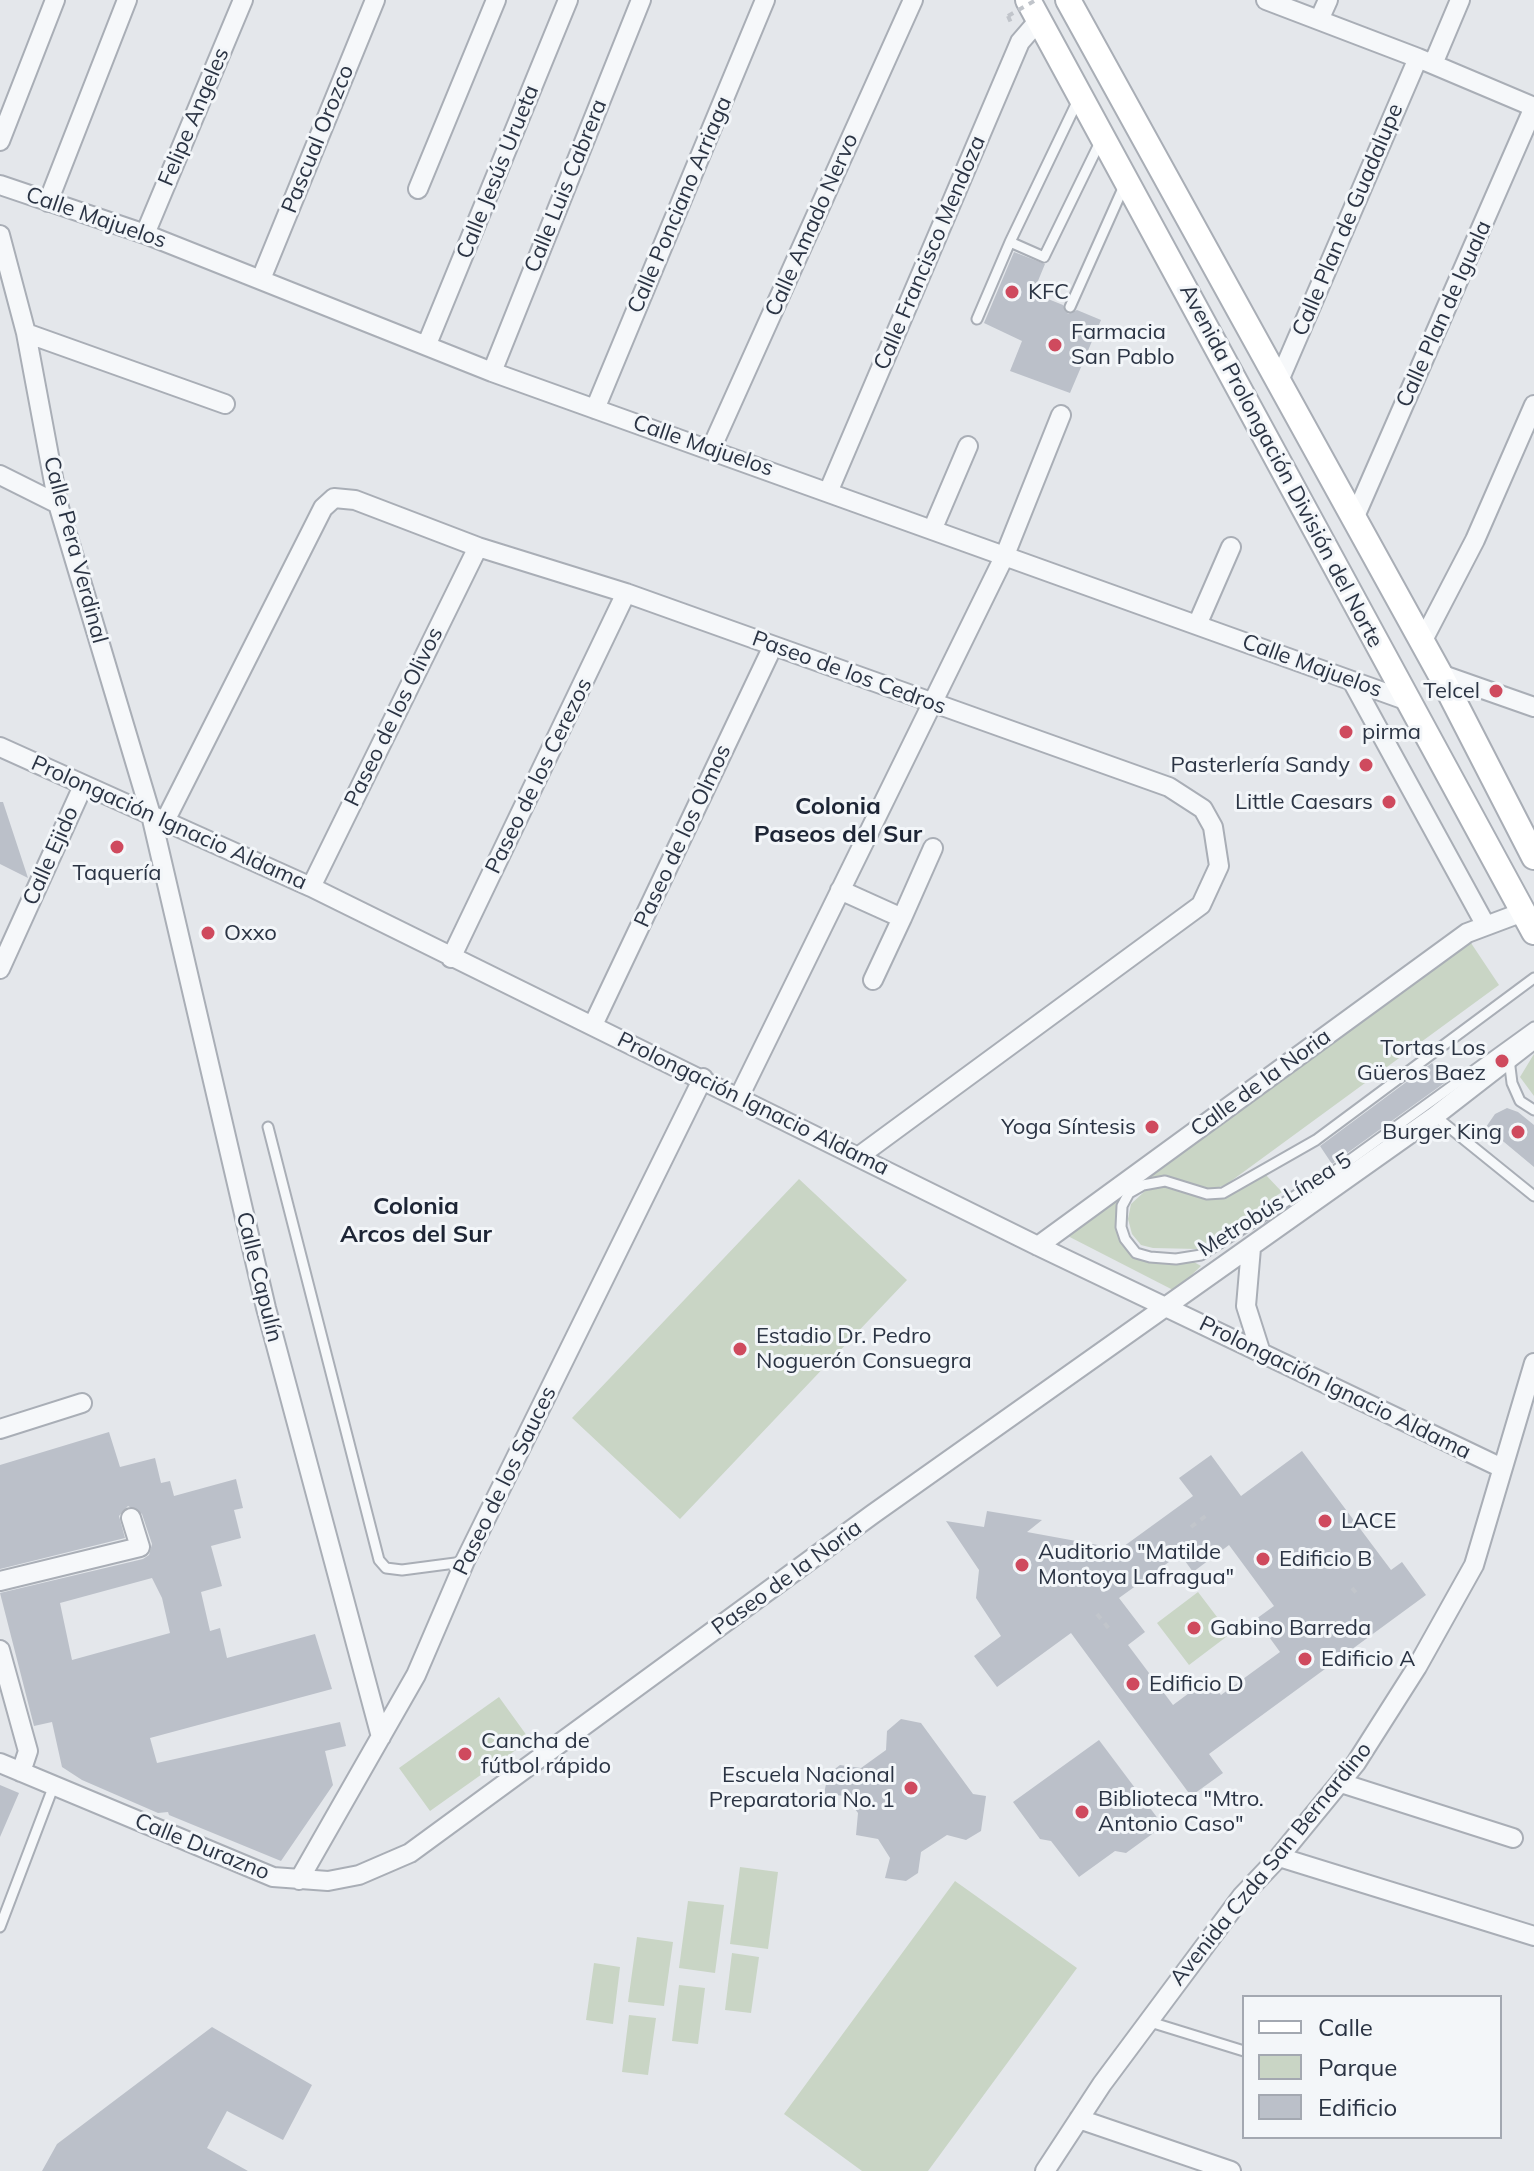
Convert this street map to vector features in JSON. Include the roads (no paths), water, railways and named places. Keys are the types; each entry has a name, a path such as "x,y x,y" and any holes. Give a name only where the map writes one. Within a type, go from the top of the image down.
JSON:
{"main road":[{"name":"Avenida Prolongación División del Norte","path":"1068,0 1440,674 1534,857"},
{"name":"Avenida Prolongación División del Norte","path":"1034,7 1528,922"}],"street":[{"path":"0,141 55,0"},
{"path":"48,202 127,0"},
{"name":"Felipe Angeles","path":"145,234 243,0"},
{"name":"Pascual Orozco","path":"261,279 375,0"},
{"path":"418,189 496,0"},
{"name":"Calle Jesús Urueta","path":"427,344 568,0"},
{"name":"Calle Luis Cabrera","path":"492,372 641,0"},
{"name":"Calle Ponciano Arriaga","path":"595,409 765,0"},
{"name":"Calle Amado Nervo","path":"711,449 913,0"},
{"path":"1266,0 1534,107"},
{"path":"1319,20 1328,0"},
{"name":"Calle Plan de Guadalupe","path":"1278,383 1425,61 1460,0"},
{"name":"Calle Francisco Mendoza","path":"829,490 1034,7"},
{"name":"Calle Plan de Iguala","path":"1353,521 1534,107"},
{"name":"Calle Majuelos","path":"0,185 145,234 492,372 829,490 1408,701"},
{"name":"Calle Pera Verdinal","path":"0,235 26,333 58,504 158,818"},
{"path":"26,333 225,404"},
{"path":"1422,642 1475,540 1534,405"},
{"path":"739,1097 1005,555 1061,415"},
{"path":"933,528 968,446"},
{"path":"0,475 58,504"},
{"name":"Paseo de los Cedros","path":"158,818 323,508 334,498 355,500 478,547 626,593 1169,787 1203,809 1213,827 1219,866 1201,905 858,1157"},
{"name":"Paseo de los Olivos","path":"311,887 478,547"},
{"path":"1197,625 1231,547"},
{"name":"Paseo de los Cerezos","path":"451,958 626,593"},
{"name":"Paseo de los Olmos","path":"593,1025 773,646"},
{"path":"1440,674 1534,707"},
{"path":"1352,681 1485,924"},
{"name":"Prolongación Ignacio Aldama","path":"0,747 311,887 1038,1246 1260,1350 1447,1445 1502,1468"},
{"name":"Calle Ejido","path":"0,969 83,786"},
{"name":"Calle Capulín","path":"158,818 266,1308 381,1737"},
{"path":"873,980 933,848"},
{"path":"840,890 902,918"},
{"name":"Calle de la Noria","path":"1038,1246 1467,933 1485,924 1528,922"},
{"path":"1167,1307 1435,1116 1534,1039"},
{"name":"Paseo de los Sauces","path":"299,1880 416,1675 465,1561 703,1078"},
{"path":"1251,1248 1246,1306 1260,1350"},
{"name":"Paseo de la Noria","path":"410,1853 873,1514 1167,1307"},
{"name":"Avenida Czda San Bernardino","path":"1045,2171 1147,2021 1242,1896 1341,1783 1417,1667 1474,1565 1534,1363"},
{"path":"0,1429 82,1403"},
{"path":"0,1581 140,1547 131,1518"},
{"path":"0,1650 28,1751 21,1772"},
{"name":"Calle Durazno","path":"0,1763 245,1868 273,1877 328,1881 359,1875 410,1853"},
{"path":"1341,1783 1513,1838"},
{"path":"1279,1857 1534,1936"},
{"path":"1079,2119 1231,2171"}],"lane":[{"path":"977,319 1080,96"},
{"path":"1010,242 1044,257 1102,137"},
{"path":"1070,307 1126,181"},
{"name":"Metrobús Línea 5","path":"1534,978 1316,1140 1223,1193 1207,1194 1165,1181 1143,1185 1129,1193 1122,1206 1121,1227 1125,1239 1136,1253 1150,1257 1176,1259 1201,1255 1336,1170 1534,1027"},
{"path":"1509,1058 1512,1083 1520,1101 1534,1110"},
{"path":"1435,1116 1533,1193"},
{"path":"268,1127 379,1560 386,1568 402,1570 465,1561"},
{"path":"0,1927 54,1785"},
{"path":"1147,2021 1242,2050"}],"place":[{"name":"KFC","path":"1012,292"},
{"name":"Farmacia San Pablo","path":"1055,345"},
{"name":"Telcel","path":"1496,691"},
{"name":"pirma","path":"1346,732"},
{"name":"Pasterlería Sandy","path":"1366,765"},
{"name":"Little Caesars","path":"1389,802"},
{"name":"Taquería","path":"117,847"},
{"name":"Oxxo","path":"208,933"},
{"name":"Tortas Los Güeros Baez","path":"1502,1061"},
{"name":"Yoga Síntesis","path":"1152,1127"},
{"name":"Burger King","path":"1518,1132"},
{"name":"Estadio Dr. Pedro Noguerón Consuegra","path":"740,1349"},
{"name":"LACE","path":"1325,1521"},
{"name":"Edificio B","path":"1263,1559"},
{"name":"Auditorio \"Matilde Montoya Lafragua\"","path":"1022,1565"},
{"name":"Gabino Barreda","path":"1194,1628"},
{"name":"Edificio A","path":"1305,1659"},
{"name":"Edificio D","path":"1133,1684"},
{"name":"Cancha de fútbol rápido","path":"465,1754"},
{"name":"Escuela Nacional Preparatoria No. 1","path":"911,1788"},
{"name":"Biblioteca \"Mtro. Antonio Caso\"","path":"1082,1812"}],"district":[{"name":"Colonia Paseos del Sur","path":"838,821"},
{"name":"Colonia Arcos del Sur","path":"416,1221"}]}
